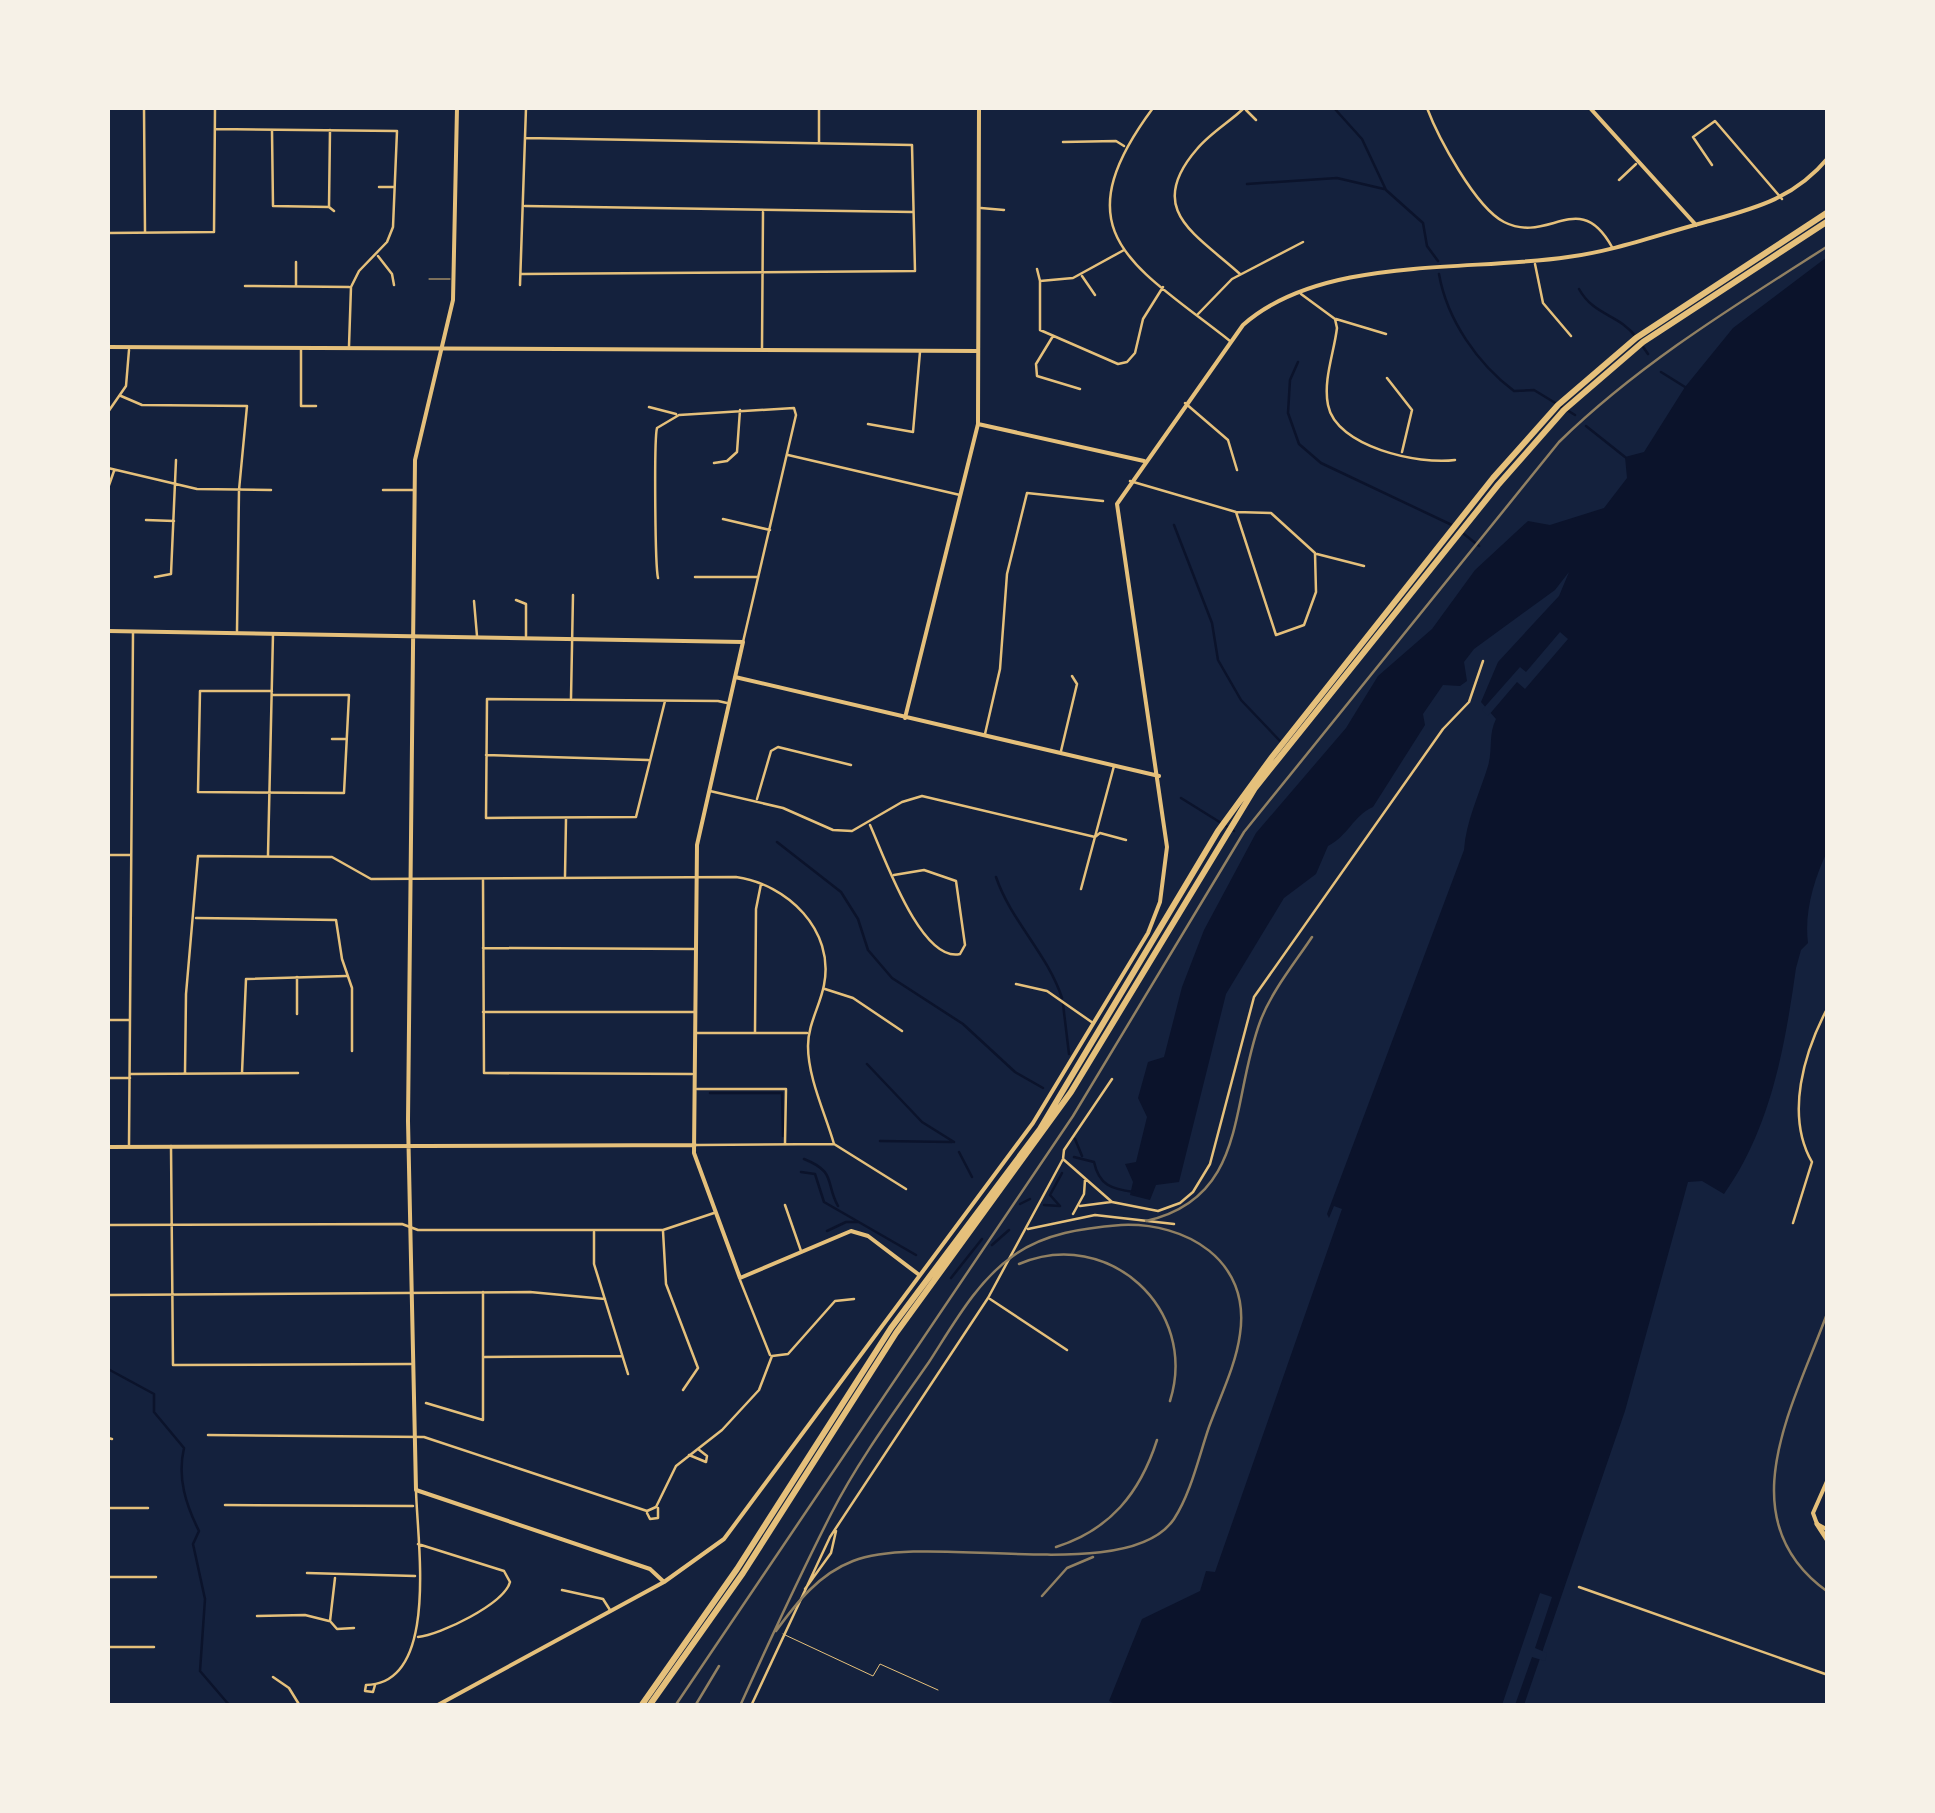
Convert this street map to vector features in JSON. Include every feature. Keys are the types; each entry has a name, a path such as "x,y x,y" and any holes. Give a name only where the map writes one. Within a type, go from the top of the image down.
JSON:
{"highway":[{"path":"1645,337 1828,212"},
{"path":"641,1706 738,1569 891,1328 1040,1129 1221,832 1274,759 1468,517 1576,393 1634,344 1828,222"},
{"path":"649,1706 742,1573 896,1334 1072,1092 1221,832"}],"main road":[{"path":"1817,1524 1828,1541"}],"street":[{"path":"144,108 145,233"},
{"path":"108,233 214,232 215,108"},
{"path":"375,1685 396,1676 408,1663 418,1637 409,1146 414,490 420,427 444,348 454,280 456,108"},
{"path":"520,285 526,108"},
{"path":"819,108 819,145"},
{"path":"905,718 978,424 979,108"},
{"path":"1153,108 1124,146 1116,166 1110,207 1124,250 1162,288 1231,342"},
{"path":"1240,274 1180,219 1172,201 1177,179 1196,150 1244,108 1256,120"},
{"path":"1427,108 1450,154 1497,217 1525,226 1588,219 1599,225 1613,248"},
{"path":"1590,108 1696,225"},
{"path":"1712,165 1693,137 1715,121 1782,199"},
{"path":"215,129 397,131 393,227 351,287 349,348"},
{"path":"272,130 274,206 329,207 334,211"},
{"path":"329,207 330,130"},
{"path":"522,274 914,275 914,146 526,138"},
{"path":"1064,142 1116,142 1124,146"},
{"path":"436,1706 664,1582 712,1551 742,1518 918,1274 1025,1134 1148,932 1160,902 1167,847 1117,512 1130,481 1144,461 1256,314 1301,294 1391,272 1534,260 1613,248 1782,199 1802,186 1828,158"},
{"path":"1619,180 1638,162"},
{"path":"380,187 395,187"},
{"path":"525,206 915,212"},
{"path":"980,208 1004,210"},
{"path":"762,350 763,211"},
{"path":"1197,315 1240,274 1302,242"},
{"path":"1040,281 1080,275 1124,250"},
{"path":"377,254 392,274 394,285"},
{"path":"1534,260 1537,291 1571,336"},
{"path":"296,262 296,287"},
{"path":"1036,269 1040,281 1038,327 1118,364 1135,353 1143,319 1162,288"},
{"path":"1080,275 1096,296"},
{"path":"245,286 351,287"},
{"path":"1301,294 1335,319 1337,328 1326,392 1331,416 1377,452 1440,462 1455,460"},
{"path":"1335,319 1386,334"},
{"path":"1053,336 1036,364 1037,376 1080,389"},
{"path":"108,346 978,351"},
{"path":"108,412 121,396 128,375 129,347"},
{"path":"301,348 301,406 316,406"},
{"path":"868,424 905,434 917,427 920,351"},
{"path":"1388,378 1412,410 1402,454"},
{"path":"121,396 142,405 247,406 239,490 237,633"},
{"path":"1185,403 1232,444 1236,470"},
{"path":"649,407 678,415 792,407 797,412 708,790 698,840 696,877 696,1159 762,1344 772,1356"},
{"path":"714,463 728,461 737,452 740,409"},
{"path":"658,578 659,485 654,440 658,428 678,415"},
{"path":"978,424 1144,461"},
{"path":"786,454 961,495"},
{"path":"155,577 171,574 176,460"},
{"path":"108,468 176,486 271,490"},
{"path":"108,488 114,472"},
{"path":"1130,481 1236,512 1270,513 1315,553 1364,566"},
{"path":"383,490 414,490"},
{"path":"985,736 1000,669 1007,574 1026,493 1103,501"},
{"path":"1236,512 1276,635 1310,619 1318,577 1315,553"},
{"path":"723,519 770,530"},
{"path":"146,520 175,521"},
{"path":"696,577 758,578"},
{"path":"571,700 572,595"},
{"path":"516,600 526,604 526,638"},
{"path":"474,601 477,637"},
{"path":"108,631 743,642"},
{"path":"129,1146 133,632"},
{"path":"268,856 273,634"},
{"path":"1077,1206 1097,1200 1164,1210 1187,1198 1199,1183 1210,1164 1254,997 1444,728 1469,702 1484,662"},
{"path":"1061,753 1078,684 1072,676"},
{"path":"735,677 1159,776"},
{"path":"200,691 272,693 349,696 344,794 198,792 200,691"},
{"path":"665,701 636,817 486,818 487,699 665,701 729,704"},
{"path":"332,739 345,739"},
{"path":"756,801 772,751 778,747 851,765"},
{"path":"486,755 650,760"},
{"path":"1081,889 1114,766"},
{"path":"708,790 756,801 833,830 852,831 902,802 922,796 1095,837 1100,834 1126,840"},
{"path":"565,878 566,817"},
{"path":"869,824 921,934 947,954 960,954 965,945 956,880 924,870 894,875"},
{"path":"108,854 131,855"},
{"path":"185,1073 186,994 198,856 332,857 364,877 696,877 761,883 791,901 816,930 824,954 823,989 809,1033 810,1061 834,1144"},
{"path":"483,878 484,1073 696,1074"},
{"path":"756,1032 756,908 761,883"},
{"path":"194,918 336,920 352,988 352,1051"},
{"path":"483,948 696,949"},
{"path":"242,1073 246,979 348,976"},
{"path":"298,977 298,1014"},
{"path":"1016,984 1047,992 1094,1023"},
{"path":"823,989 853,998 902,1031"},
{"path":"1793,1223 1812,1162 1798,1132 1806,1054 1828,1007"},
{"path":"484,1012 696,1012"},
{"path":"108,1020 130,1020"},
{"path":"696,1032 809,1033"},
{"path":"108,1078 298,1073"},
{"path":"751,1706 800,1594 836,1530 988,1298 1063,1159 1064,1150 1112,1079"},
{"path":"696,1090 786,1089 785,1144"},
{"path":"108,1146 834,1144 906,1189"},
{"path":"171,1146 173,1365 412,1364"},
{"path":"1063,1159 1112,1202"},
{"path":"1072,1217 1085,1179"},
{"path":"784,1205 801,1252"},
{"path":"108,1225 663,1230 715,1213"},
{"path":"1026,1230 1072,1217 1120,1216 1174,1224"},
{"path":"594,1230 594,1264 628,1374"},
{"path":"663,1230 666,1284 698,1368 684,1390"},
{"path":"740,1278 841,1232 854,1231 918,1274"},
{"path":"108,1295 483,1292 606,1299"},
{"path":"426,1403 482,1420 483,1292"},
{"path":"988,1298 1068,1350"},
{"path":"772,1356 788,1354 835,1300 854,1300"},
{"path":"484,1357 623,1356"},
{"path":"647,1511 648,1518 658,1518 656,1507 667,1481 688,1454 722,1430 759,1390 772,1356"},
{"path":"208,1436 414,1436 647,1511 656,1507"},
{"path":"688,1454 706,1462 707,1456 697,1448"},
{"path":"1828,1480 1813,1512 1817,1524 1828,1530"},
{"path":"416,1490 650,1569 664,1582"},
{"path":"1818,1499 1828,1494"},
{"path":"224,1505 416,1506"},
{"path":"108,1508 148,1508"},
{"path":"800,1594 830,1554 836,1530"},
{"path":"416,1544 504,1571 510,1580 504,1596 435,1635 418,1637"},
{"path":"307,1573 417,1576"},
{"path":"330,1622 336,1576"},
{"path":"108,1577 156,1577"},
{"path":"1579,1587 1828,1674"},
{"path":"562,1590 603,1600 610,1612"},
{"path":"257,1616 306,1616 330,1622 337,1629 354,1628"},
{"path":"108,1647 154,1647"},
{"path":"273,1677 289,1688 300,1706"}],"lane":[{"path":"428,279 454,280"},
{"path":"783,1634 874,1676 880,1664 938,1690"}],"water":[{"path":"1827,257 1827,852 1811,896 1808,943 1801,950 1796,968 1774,1086 1754,1142 1724,1194 1702,1181 1688,1182 1625,1411 1524,1705 1119,1706 1109,1701 1142,1619 1200,1591 1206,1571 1215,1572 1342,1209 1334,1206 1329,1218 1327,1214 1464,850 1470,818 1488,766 1496,719 1481,702 1498,662 1559,596 1569,572 1555,590 1474,649 1464,662 1467,681 1460,686 1443,685 1423,714 1425,725 1373,807 1328,846 1316,874 1284,898 1226,994 1179,1182 1156,1185 1150,1200 1130,1195 1133,1182 1125,1164 1136,1162 1147,1117 1138,1098 1148,1062 1164,1057 1182,987 1204,930 1256,833 1346,728 1378,676 1432,629 1475,570 1528,521 1550,525 1604,508 1627,478 1625,457 1644,452 1685,387 1733,328"}],"pier":[{"path":"1560,632 1568,639 1525,689 1517,682 1488,716 1482,710 1520,667 1526,672"},
{"path":"1540,1593 1552,1597 1535,1648 1547,1653 1545,1661 1532,1657 1515,1705 1502,1705"}],"waterway":[{"path":"1334,108 1362,139 1386,190 1423,223 1427,246 1438,261"},
{"path":"1247,184 1337,178 1384,189"},
{"path":"1439,274 1457,324 1488,368 1514,391 1534,390 1575,415"},
{"path":"1579,289 1592,305 1636,337"},
{"path":"1641,344 1648,354"},
{"path":"1298,362 1290,380 1288,413 1299,444 1321,463 1454,526"},
{"path":"1661,372 1685,387"},
{"path":"1586,426 1625,457"},
{"path":"1174,525 1212,623 1218,660 1241,700 1281,742"},
{"path":"1464,534 1479,546"},
{"path":"1181,798 1234,831"},
{"path":"777,842 841,892 858,919 868,950 892,978 963,1024 1015,1072 1043,1088"},
{"path":"996,877 1062,998"},
{"path":"1063,1004 1069,1054"},
{"path":"867,1064 922,1122 954,1142"},
{"path":"710,1093 782,1093 783,1136"},
{"path":"1075,1139 1082,1156"},
{"path":"880,1141 952,1142"},
{"path":"959,1152 972,1177"},
{"path":"1074,1157 1094,1162 1107,1185 1134,1192"},
{"path":"804,1159 826,1174 838,1206"},
{"path":"801,1172 815,1174 824,1202 916,1255"},
{"path":"1044,1205 1060,1206 1050,1195 1062,1173"},
{"path":"1020,1204 1030,1199"},
{"path":"827,1231 846,1222 858,1222"},
{"path":"992,1245 1009,1230"},
{"path":"951,1278 982,1239"},
{"path":"108,1369 154,1394 154,1412 184,1448 182,1481 199,1531 193,1544 205,1599 200,1671 230,1706"}],"railway":[{"path":"675,1706 1073,1116 1244,832 1559,442 1654,362 1828,246"},
{"path":"1146,1221 1179,1209 1203,1192 1219,1169 1230,1143 1260,1022 1312,937"},
{"path":"740,1706 807,1562 853,1475 966,1304 1000,1266 1025,1248 1051,1237 1121,1225 1169,1230 1209,1251 1224,1266 1235,1285 1241,1308 1235,1357 1185,1498 1174,1519 1150,1539 1115,1550 1073,1554 930,1551 887,1553 853,1561 819,1581 776,1631"},
{"path":"1019,1264 1052,1255 1084,1256 1114,1266 1139,1284 1158,1307 1171,1335 1175,1367 1170,1401"},
{"path":"1828,1311 1786,1421 1774,1495 1780,1530 1797,1563 1828,1592"},
{"path":"1056,1547 1092,1531 1120,1507 1142,1477 1157,1440"},
{"path":"1042,1596 1067,1568 1093,1557"},
{"path":"695,1706 719,1666"}]}
